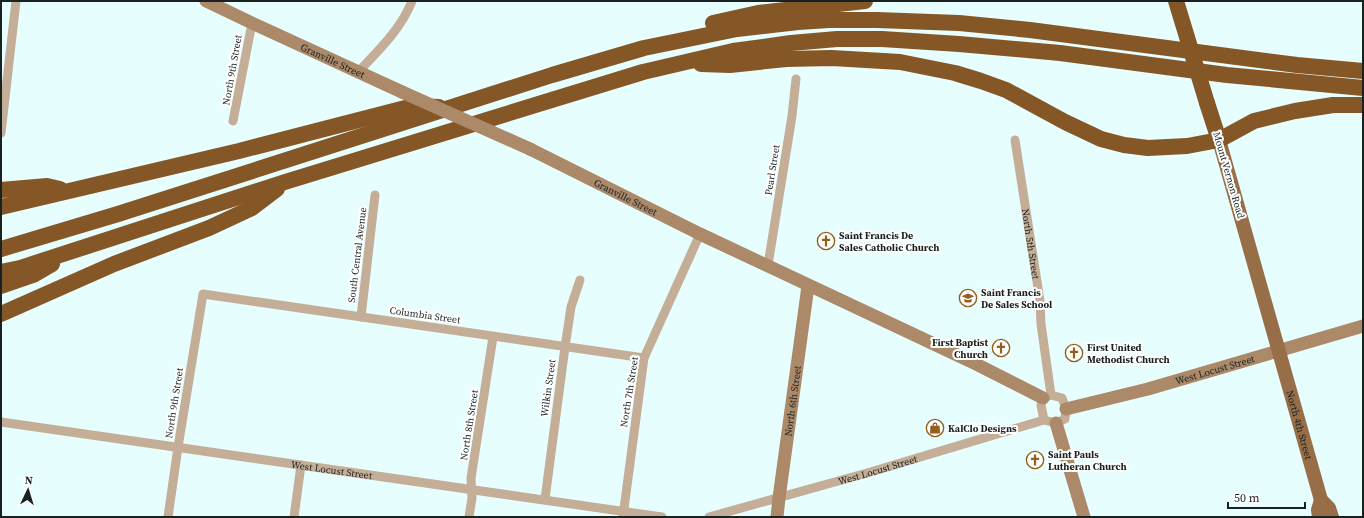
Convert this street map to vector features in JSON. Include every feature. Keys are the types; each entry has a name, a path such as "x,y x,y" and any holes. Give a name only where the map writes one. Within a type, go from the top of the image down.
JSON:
{"highway":[{"path":"644,48 669,33 758,13 865,1"},
{"name":"Mount Vernon Road","path":"1176,1 1219,140"},
{"path":"1,249 118,214 552,75 644,48 737,29 829,20 959,23 1030,30 1297,65 1363,71"},
{"path":"1,272 20,268 285,182 584,89 643,72 733,51 790,43 837,39 882,39 959,44 1060,53 1227,75 1363,88"},
{"path":"682,63 730,65 786,59 832,58 900,62 955,73 982,81 1006,90 1065,122 1101,139 1124,145 1148,148 1187,146 1219,140 1254,121 1295,111 1333,105 1363,105"},
{"path":"1,207 239,151 413,106 452,107"},
{"path":"1,314 114,264 208,228 252,208 285,182"},
{"path":"1,190 47,186 67,191"},
{"path":"1,286 33,275 74,250"}],"main road":[{"name":"Mount Vernon Road","path":"1219,140 1279,350"},
{"name":"North 4th Street","path":"1279,350 1321,500 1329,508 1332,517"},
{"name":"North 4th Street","path":"1319,517 1318,510 1321,500"}],"street":[{"path":"1,133 3,100 16,1"},
{"name":"Granville Street","path":"206,1 219,4 252,23 530,149 808,286 1047,396"},
{"path":"359,72 386,42 406,16 412,1"},
{"name":"North 9th Street","path":"234,121 252,23"},
{"name":"Pearl Street","path":"768,265 792,116 796,79"},
{"name":"North 5th Street","path":"1015,140 1040,301 1047,396"},
{"name":"South Central Avenue","path":"361,317 375,195"},
{"name":"North 7th Street","path":"623,514 644,358 700,234"},
{"name":"Wilkin Street","path":"545,499 571,307 580,280"},
{"name":"North 6th Street","path":"777,517 778,498 808,286"},
{"name":"North 9th Street","path":"168,517 203,294"},
{"name":"Columbia Street","path":"203,294 644,358"},
{"name":"West Locust Street","path":"1066,409 1148,388 1363,326"},
{"name":"North 8th Street","path":"469,517 472,498 472,478 494,337"},
{"path":"1050,421 1065,419 1066,409 1062,398 1047,396 1041,405 1050,421 1084,517"},
{"name":"West Locust Street","path":"709,517 1050,421"},
{"name":"West Locust Street","path":"1,422 301,464 472,490 545,499 623,514 662,517"},
{"path":"294,517 301,464"}],"place":[{"name":"Saint Francis De Sales Catholic Church","path":"826,241"},
{"name":"Saint Francis De Sales School","path":"968,298"},
{"name":"First Baptist Church","path":"1001,348"},
{"name":"First United Methodist Church","path":"1074,353"},
{"name":"KalClo Designs","path":"935,428"},
{"name":"Saint Pauls Lutheran Church","path":"1035,460"}]}
